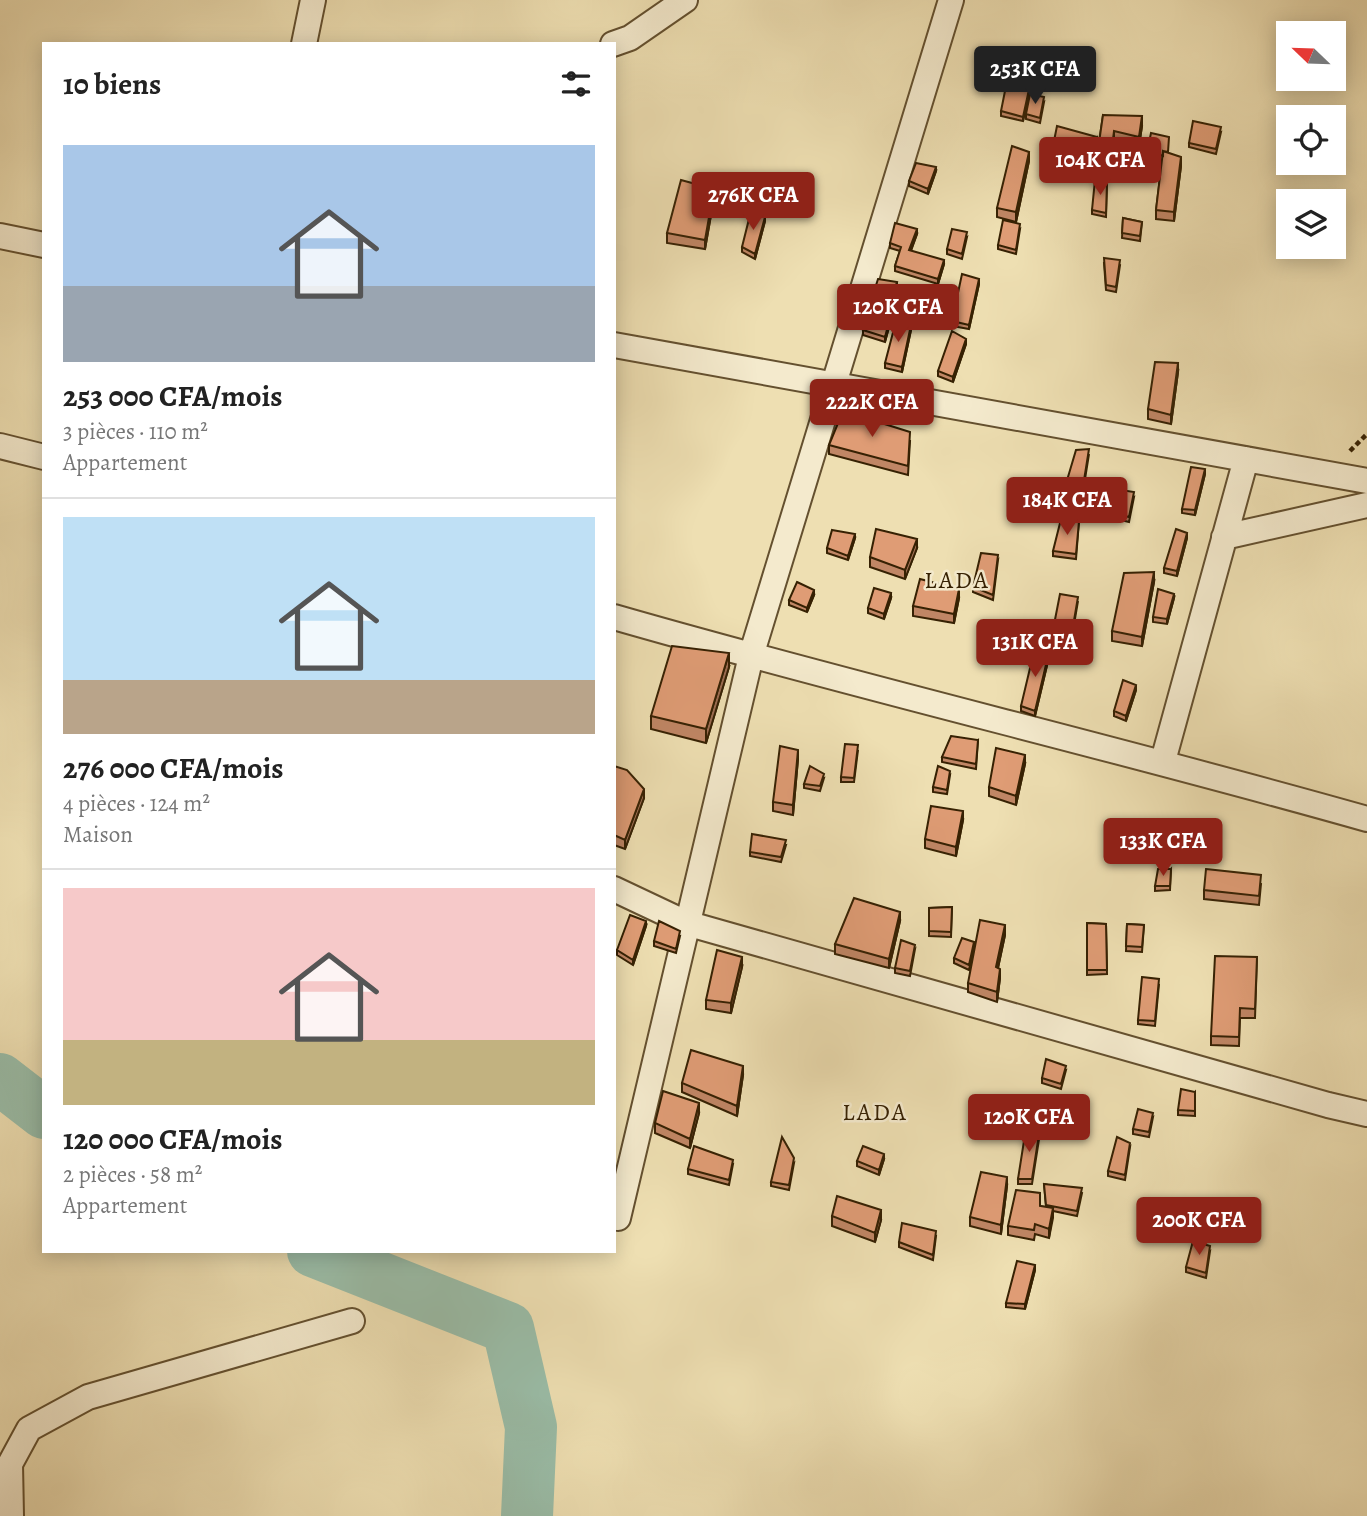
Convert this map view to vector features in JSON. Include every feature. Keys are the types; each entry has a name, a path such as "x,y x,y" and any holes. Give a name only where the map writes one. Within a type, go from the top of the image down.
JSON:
{"street":[{"path":"304,42 313,0"},
{"path":"616,43 630,38 685,0"},
{"path":"618,1218 751,656 951,0"},
{"path":"0,236 42,245"},
{"path":"616,345 1367,481"},
{"path":"0,446 42,456"},
{"path":"1163,761 1246,459"},
{"path":"1224,537 1367,505"},
{"path":"616,618 751,656 1163,761 1367,819"},
{"path":"616,890 686,923 1367,1114"},
{"path":"11,1516 10,1464 29,1429 88,1397 352,1321"}],"building":[{"path":"1007,81 1030,85 1023,117 1001,111"},
{"path":"1030,94 1044,97 1040,118 1026,114"},
{"path":"1103,115 1142,116 1139,137 1114,131 1109,173 1095,170"},
{"path":"1193,121 1221,127 1216,149 1189,143"},
{"path":"1057,126 1097,137 1095,156 1052,151"},
{"path":"1151,133 1169,137 1168,152 1163,151 1163,156 1147,152"},
{"path":"1012,146 1029,152 1016,212 997,208"},
{"path":"1163,151 1181,157 1174,212 1156,210"},
{"path":"916,163 936,167 928,189 909,181"},
{"path":"681,180 714,189 705,240 667,233"},
{"path":"1095,180 1107,182 1106,213 1092,210"},
{"path":"751,211 765,217 755,254 742,247"},
{"path":"1123,218 1142,222 1140,236 1122,233"},
{"path":"1003,220 1020,224 1016,250 998,245"},
{"path":"895,223 917,229 909,250 944,260 938,279 895,266 901,247 890,243"},
{"path":"952,229 967,232 962,254 947,249"},
{"path":"1104,258 1120,260 1116,287 1106,285"},
{"path":"962,274 979,279 969,325 952,321"},
{"path":"878,279 897,282 890,302 872,298"},
{"path":"873,301 893,307 885,337 863,330"},
{"path":"896,321 911,325 902,367 885,363"},
{"path":"952,331 966,339 953,377 938,371"},
{"path":"1155,362 1178,363 1171,415 1148,409"},
{"path":"843,411 910,432 908,466 829,445"},
{"path":"1089,449 1082,493 1065,487 1076,450"},
{"path":"1191,467 1205,469 1195,510 1182,509"},
{"path":"1108,488 1134,492 1129,517 1104,511"},
{"path":"1061,519 1079,521 1076,554 1053,551"},
{"path":"876,529 917,539 905,570 870,557"},
{"path":"1176,529 1187,533 1177,571 1164,568"},
{"path":"832,530 855,534 848,556 827,548"},
{"path":"981,553 998,555 993,595 973,587"},
{"path":"1154,572 1142,637 1112,631 1124,573"},
{"path":"920,579 959,589 954,614 913,606"},
{"path":"797,582 814,590 807,608 789,600"},
{"path":"874,588 891,593 884,614 868,608"},
{"path":"1158,589 1174,594 1167,619 1153,617"},
{"path":"1060,594 1078,597 1070,644 1051,640"},
{"path":"672,646 729,653 706,729 651,716"},
{"path":"1035,647 1049,652 1035,711 1021,706"},
{"path":"1123,680 1136,685 1126,716 1114,711"},
{"path":"951,736 978,740 976,764 942,757"},
{"path":"845,744 858,745 854,778 841,777"},
{"path":"780,746 798,750 793,805 773,802"},
{"path":"996,748 1025,755 1016,796 989,787"},
{"path":"810,766 824,774 820,786 804,784"},
{"path":"938,766 950,771 947,790 933,787"},
{"path":"616,767 627,770 644,789 625,840 616,836"},
{"path":"931,806 963,811 956,847 925,839"},
{"path":"752,834 786,840 781,857 750,852"},
{"path":"1158,869 1171,869 1170,886 1155,886"},
{"path":"1206,869 1261,875 1259,896 1204,890"},
{"path":"854,898 900,912 889,959 835,944"},
{"path":"952,907 951,932 929,931 929,908"},
{"path":"630,915 646,921 633,960 617,950"},
{"path":"980,920 1005,925 996,967 1000,969 997,992 968,983"},
{"path":"659,921 680,931 676,949 654,941"},
{"path":"1087,923 1106,924 1107,970 1087,970"},
{"path":"1127,924 1144,925 1142,947 1126,946"},
{"path":"962,938 974,942 969,965 954,958"},
{"path":"901,940 915,945 910,971 895,968"},
{"path":"717,950 742,957 731,1003 706,1000"},
{"path":"1215,956 1257,957 1255,1009 1240,1008 1239,1037 1211,1036"},
{"path":"1142,977 1159,979 1155,1021 1138,1020"},
{"path":"691,1050 743,1066 737,1106 682,1083"},
{"path":"1046,1059 1066,1066 1061,1084 1042,1078"},
{"path":"1181,1089 1195,1092 1195,1111 1178,1110"},
{"path":"663,1091 699,1103 690,1139 655,1123"},
{"path":"1138,1109 1153,1113 1149,1132 1133,1129"},
{"path":"1026,1128 1040,1128 1032,1179 1018,1179"},
{"path":"782,1137 794,1158 789,1185 771,1182"},
{"path":"1117,1137 1130,1143 1125,1175 1108,1171"},
{"path":"694,1146 733,1160 729,1180 688,1169"},
{"path":"863,1146 884,1154 879,1170 857,1161"},
{"path":"981,1172 1007,1177 1001,1225 970,1217"},
{"path":"1044,1184 1082,1188 1077,1211 1046,1205"},
{"path":"1016,1190 1040,1193 1040,1206 1053,1208 1049,1229 1035,1224 1034,1230 1008,1226"},
{"path":"837,1196 881,1210 875,1233 832,1216"},
{"path":"902,1223 936,1231 933,1255 899,1242"},
{"path":"1193,1241 1210,1246 1206,1273 1186,1267"},
{"path":"1017,1261 1035,1265 1025,1304 1006,1303"}],"waterway":[{"path":"0,1079 42,1111"},
{"path":"318,1253 508,1328 531,1427 527,1516"}],"district":[{"name":"LADA","path":"957,580"},
{"name":"LADA","path":"875,1112"}]}
